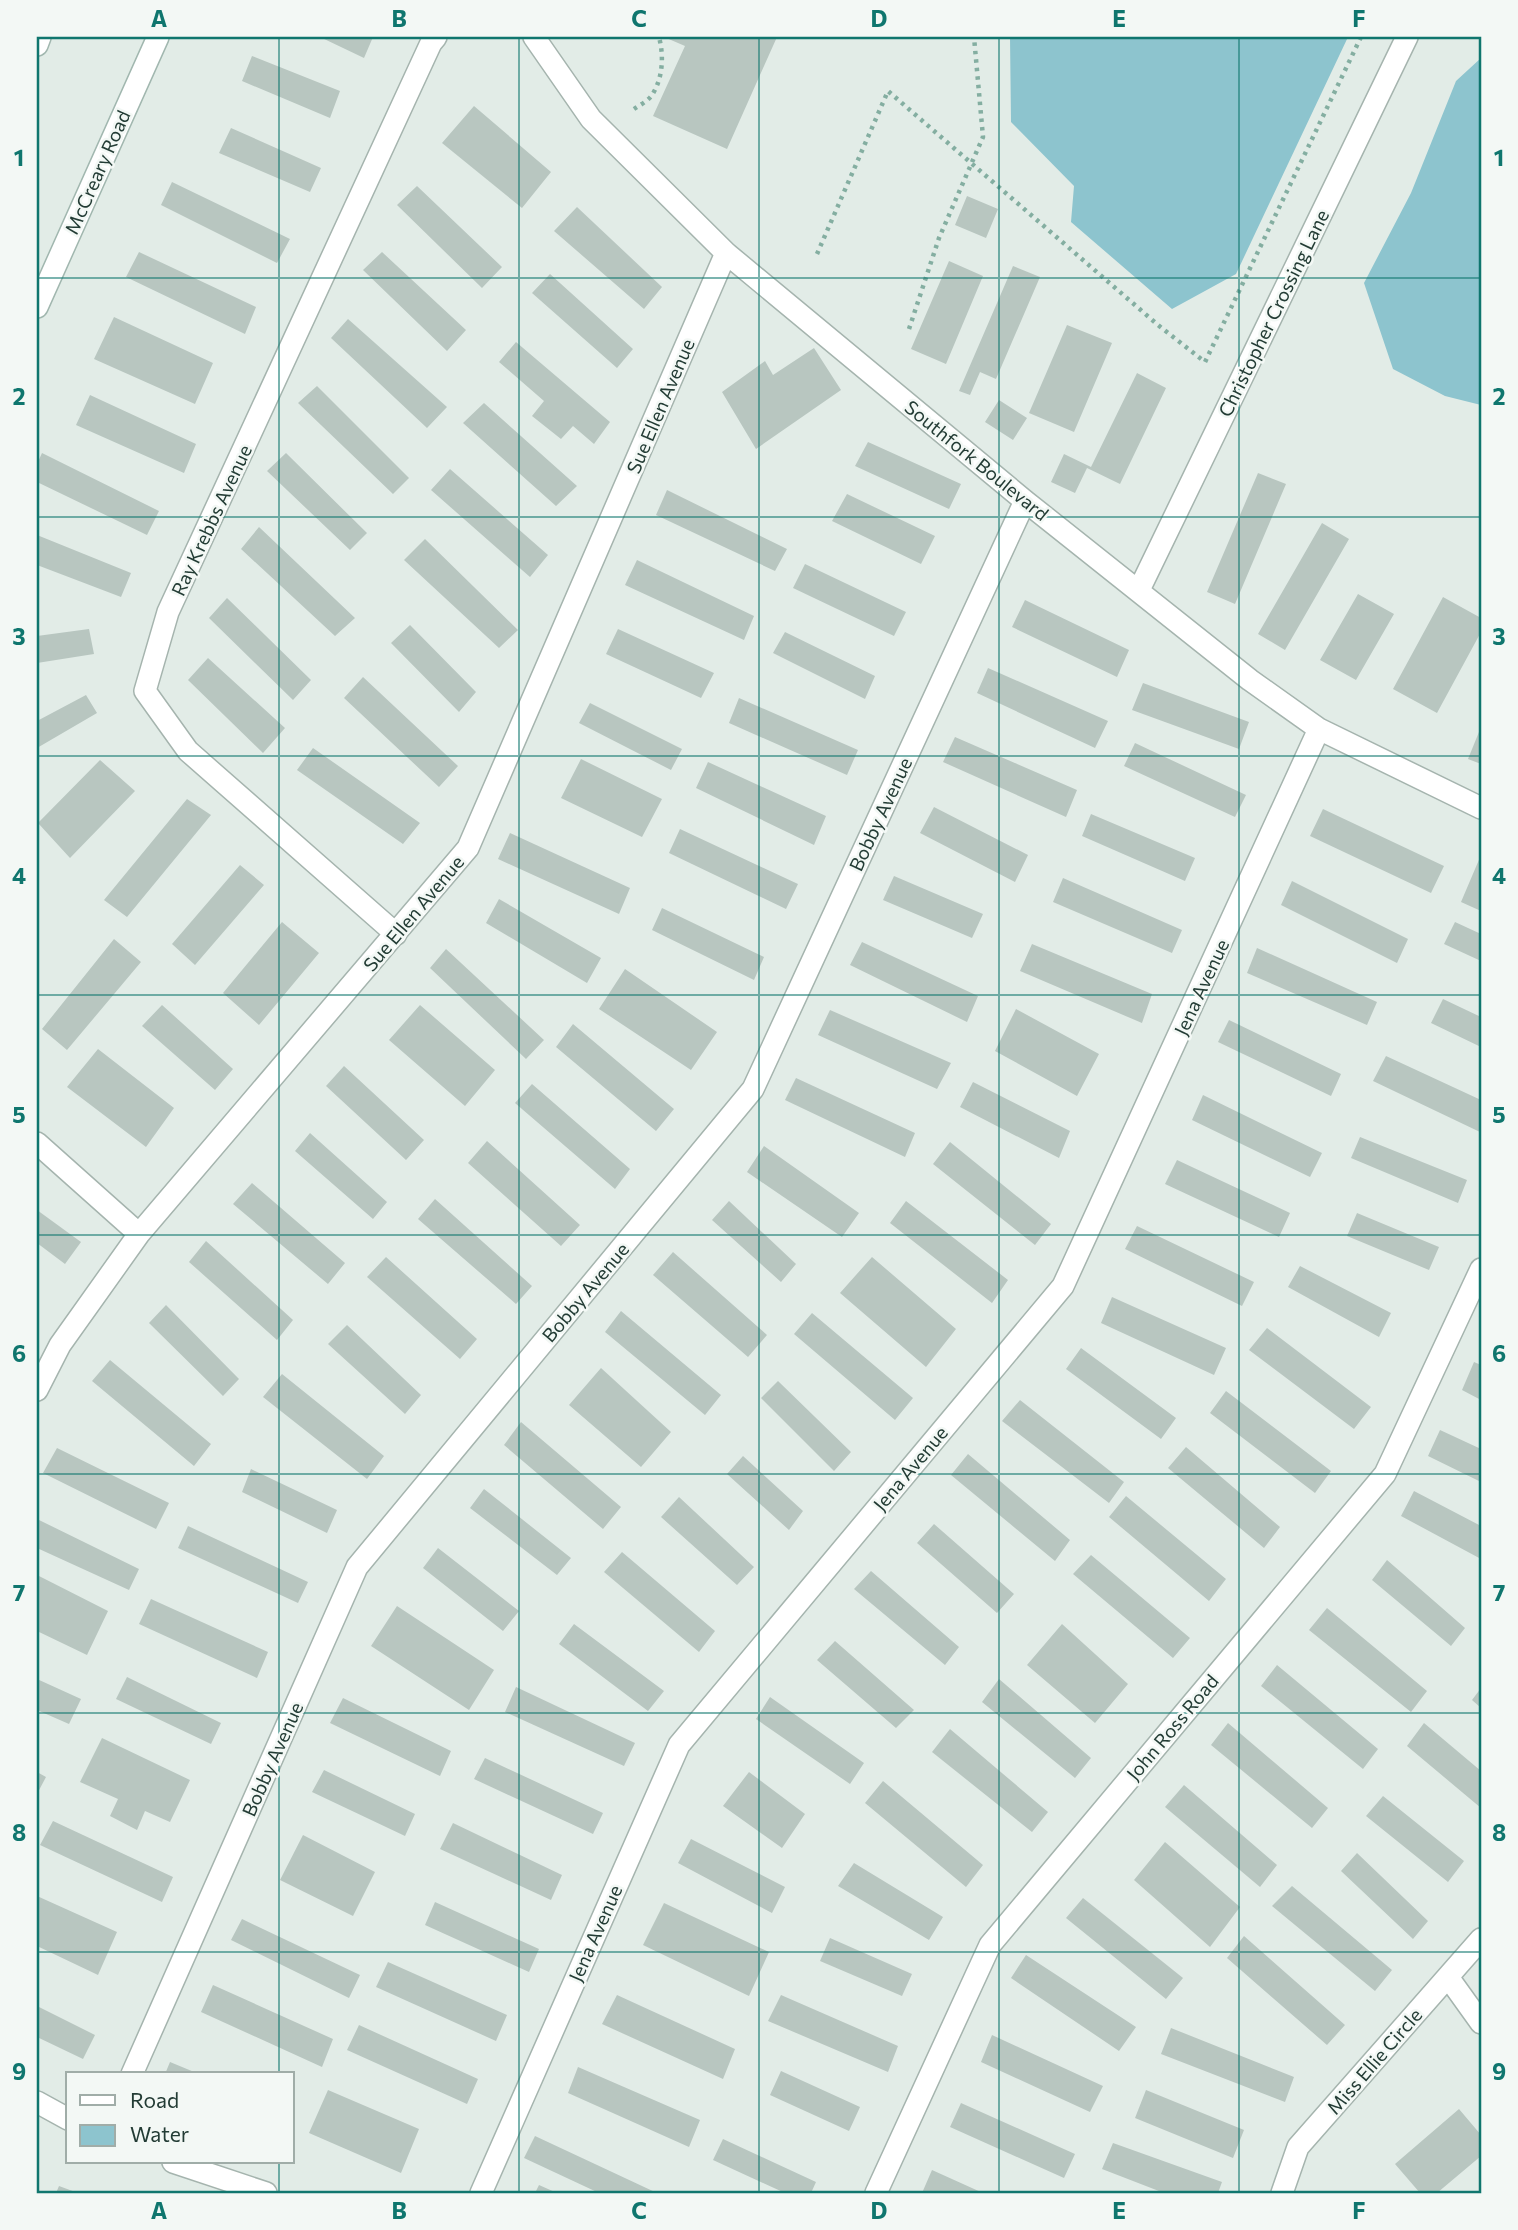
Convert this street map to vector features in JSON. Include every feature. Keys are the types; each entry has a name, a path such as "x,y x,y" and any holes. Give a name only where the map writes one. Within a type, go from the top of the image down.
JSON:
{"street":[{"path":"37,45 40,37"},
{"name":"McCreary Road","path":"37,307 158,37"},
{"name":"Ray Krebbs Avenue","path":"396,934 188,751 145,691 169,612 436,37"},
{"name":"Southfork Boulevard","path":"534,37 592,119 726,253 1025,501 1250,680 1320,729 1481,808"},
{"name":"Christopher Crossing Lane","path":"1139,590 1407,37"},
{"name":"Sue Ellen Avenue","path":"37,1390 60,1345 139,1234 468,848 726,253"},
{"name":"Bobby Avenue","path":"133,2072 357,1567 753,1088 1025,501"},
{"name":"Jena Avenue","path":"481,2193 679,1745 1063,1286 1320,729"},
{"path":"37,1143 139,1234"},
{"name":"John Ross Road","path":"876,2193 990,1945 1385,1474 1481,1269"},
{"name":"Miss Ellie Circle","path":"1282,2193 1298,2147 1481,1939"},
{"path":"1448,1977 1481,2023"},
{"path":"37,2102 66,2118"},
{"path":"179,2164 266,2193"}],"path":[{"path":"634,109 652,96 661,73 663,51 659,37"},
{"path":"909,329 939,238 983,137 974,37"},
{"path":"817,254 888,91 1158,326 1205,362 1361,37"}],"water":[{"path":"1010,37 1348,37 1236,274 1172,309 1071,222 1074,186 1011,122"},
{"path":"1481,58 1481,405 1445,396 1393,369 1364,283 1411,193 1456,81"}],"building":[{"path":"320,37 373,37 364,58"},
{"path":"664,37 777,37 727,149 653,116 685,46"},
{"path":"252,56 340,91 330,118 242,81"},
{"path":"474,106 551,172 522,208 442,143"},
{"path":"231,128 321,168 310,192 219,153"},
{"path":"172,182 290,239 277,263 161,205"},
{"path":"417,186 502,267 482,288 397,205"},
{"path":"967,196 998,209 986,238 955,225"},
{"path":"577,207 662,287 644,309 554,231"},
{"path":"139,252 256,307 245,334 126,277"},
{"path":"382,252 466,330 447,351 363,270"},
{"path":"949,261 983,276 946,364 911,349"},
{"path":"1013,266 1040,277 996,379 980,372 970,395 959,391"},
{"path":"550,274 633,349 617,368 532,293"},
{"path":"114,317 213,363 195,404 94,359"},
{"path":"348,319 447,407 427,428 331,338"},
{"path":"1067,325 1112,343 1074,432 1029,413"},
{"path":"516,342 610,422 594,444 573,426 561,439 532,416 544,401 499,362"},
{"path":"814,348 841,390 756,449 722,392 765,361 773,375"},
{"path":"1137,373 1166,388 1120,484 1087,468 1075,493 1051,482 1064,454 1091,467"},
{"path":"317,386 409,478 393,494 298,403"},
{"path":"90,395 196,444 184,473 76,425"},
{"path":"999,400 1027,418 1013,440 985,422"},
{"path":"484,403 577,486 556,506 463,423"},
{"path":"868,442 961,484 949,509 855,466"},
{"path":"42,453 159,511 147,535 37,482 37,464"},
{"path":"286,453 367,533 350,550 267,471"},
{"path":"450,469 548,555 530,577 431,490"},
{"path":"1258,473 1286,484 1235,604 1207,592"},
{"path":"667,490 787,549 775,571 656,515"},
{"path":"847,494 935,536 921,564 832,521"},
{"path":"1322,523 1349,539 1285,650 1258,634"},
{"path":"259,527 355,618 335,636 241,549"},
{"path":"37,535 131,573 121,597 37,565"},
{"path":"425,539 518,630 499,648 404,560"},
{"path":"637,560 754,616 744,640 625,585"},
{"path":"805,564 906,612 894,636 793,588"},
{"path":"1358,594 1394,614 1356,680 1320,660"},
{"path":"1443,597 1481,618 1481,632 1437,713 1393,689"},
{"path":"227,598 311,680 293,700 209,618"},
{"path":"1025,600 1129,650 1117,677 1012,627"},
{"path":"410,625 476,692 459,712 391,643"},
{"path":"89,629 94,654 37,663 37,636"},
{"path":"618,629 714,673 701,698 606,654"},
{"path":"785,632 875,676 865,699 773,653"},
{"path":"208,658 285,728 263,753 188,680"},
{"path":"988,668 1108,721 1095,748 977,693"},
{"path":"363,677 458,766 439,787 344,698"},
{"path":"1143,683 1249,722 1239,749 1132,710"},
{"path":"86,695 97,713 37,748 37,721"},
{"path":"739,698 858,750 847,775 729,723"},
{"path":"590,703 682,749 671,770 579,723"},
{"path":"1481,727 1481,764 1468,759"},
{"path":"955,737 1077,790 1066,817 943,762"},
{"path":"1135,743 1246,795 1235,817 1124,766"},
{"path":"313,748 420,823 403,844 297,770"},
{"path":"581,759 662,799 642,837 561,798"},
{"path":"100,760 135,791 70,858 38,823"},
{"path":"708,762 826,816 814,845 696,788"},
{"path":"187,799 211,815 127,917 104,900"},
{"path":"934,807 1028,855 1015,882 920,833"},
{"path":"1323,809 1444,866 1431,893 1310,836"},
{"path":"1091,814 1195,858 1185,881 1082,836"},
{"path":"680,829 798,884 786,909 669,853"},
{"path":"510,833 630,888 619,914 498,859"},
{"path":"1481,855 1481,911 1461,902"},
{"path":"240,865 264,885 195,965 172,944"},
{"path":"894,876 983,914 972,938 883,900"},
{"path":"1063,878 1182,930 1172,953 1053,902"},
{"path":"1292,881 1408,939 1397,963 1281,905"},
{"path":"499,899 601,958 587,983 486,923"},
{"path":"662,908 764,957 754,980 652,930"},
{"path":"282,922 319,953 259,1025 223,993"},
{"path":"1455,922 1481,934 1481,961 1444,944"},
{"path":"114,939 141,962 67,1050 42,1029"},
{"path":"862,942 978,996 967,1022 850,965"},
{"path":"1032,944 1152,994 1142,1023 1020,971"},
{"path":"1257,948 1377,1002 1367,1025 1247,973"},
{"path":"446,949 544,1040 526,1059 430,968"},
{"path":"625,969 717,1032 691,1070 599,1009"},
{"path":"1443,999 1481,1017 1481,1047 1431,1023"},
{"path":"162,1005 233,1069 215,1090 142,1026"},
{"path":"420,1005 495,1070 465,1106 389,1040"},
{"path":"1016,1009 1099,1054 1077,1096 995,1051"},
{"path":"830,1010 951,1063 937,1089 818,1035"},
{"path":"1229,1020 1341,1074 1331,1096 1218,1042"},
{"path":"573,1024 674,1109 656,1131 556,1047"},
{"path":"98,1049 174,1108 146,1147 67,1087"},
{"path":"1386,1056 1481,1100 1480,1132 1373,1081"},
{"path":"344,1066 424,1140 406,1160 326,1086"},
{"path":"796,1078 915,1133 905,1157 785,1100"},
{"path":"973,1082 1070,1131 1059,1158 960,1107"},
{"path":"532,1084 630,1169 615,1189 515,1103"},
{"path":"1203,1095 1322,1153 1310,1177 1192,1120"},
{"path":"310,1133 387,1202 373,1219 295,1151"},
{"path":"1360,1137 1467,1180 1458,1203 1351,1158"},
{"path":"487,1141 580,1225 561,1246 468,1163"},
{"path":"950,1142 1051,1224 1035,1245 933,1164"},
{"path":"764,1146 859,1213 842,1237 747,1172"},
{"path":"1177,1160 1290,1213 1279,1237 1165,1184"},
{"path":"252,1183 345,1263 328,1284 233,1204"},
{"path":"435,1199 532,1286 516,1304 418,1219"},
{"path":"729,1201 796,1264 781,1282 712,1220"},
{"path":"906,1201 1008,1280 992,1303 890,1223"},
{"path":"37,1210 81,1242 65,1264 37,1243"},
{"path":"1357,1213 1439,1247 1429,1270 1347,1236"},
{"path":"1137,1226 1254,1282 1242,1306 1125,1249"},
{"path":"206,1241 293,1320 277,1340 189,1262"},
{"path":"673,1252 767,1335 748,1357 653,1275"},
{"path":"386,1257 477,1339 460,1359 367,1277"},
{"path":"872,1257 956,1329 926,1367 840,1293"},
{"path":"1300,1266 1391,1313 1379,1337 1288,1287"},
{"path":"1112,1297 1226,1348 1214,1375 1101,1323"},
{"path":"166,1305 239,1379 223,1396 149,1323"},
{"path":"621,1311 721,1395 705,1415 605,1332"},
{"path":"812,1313 913,1398 895,1420 794,1334"},
{"path":"347,1325 421,1395 405,1414 328,1344"},
{"path":"1267,1328 1371,1407 1354,1429 1249,1350"},
{"path":"1081,1348 1176,1418 1161,1439 1066,1369"},
{"path":"110,1360 211,1444 194,1466 92,1381"},
{"path":"1474,1362 1481,1365 1481,1400 1462,1390"},
{"path":"601,1368 671,1432 641,1467 569,1405"},
{"path":"282,1374 384,1456 367,1479 263,1397"},
{"path":"778,1381 851,1452 834,1471 761,1398"},
{"path":"1226,1391 1331,1471 1315,1493 1210,1413"},
{"path":"1020,1400 1124,1482 1109,1503 1002,1421"},
{"path":"521,1422 621,1507 603,1529 504,1445"},
{"path":"1440,1430 1481,1449 1481,1482 1428,1456"},
{"path":"1186,1447 1280,1527 1264,1548 1168,1468"},
{"path":"57,1448 169,1503 156,1529 43,1473"},
{"path":"968,1454 1070,1540 1055,1561 951,1475"},
{"path":"743,1456 803,1511 789,1530 727,1474"},
{"path":"251,1469 337,1510 327,1533 242,1492"},
{"path":"484,1489 571,1558 557,1575 470,1508"},
{"path":"1414,1491 1481,1526 1481,1559 1401,1516"},
{"path":"1126,1496 1226,1579 1209,1601 1109,1517"},
{"path":"679,1497 754,1567 737,1585 661,1517"},
{"path":"37,1519 139,1569 129,1590 37,1548"},
{"path":"934,1524 1014,1594 997,1613 917,1543"},
{"path":"188,1526 308,1582 298,1603 178,1548"},
{"path":"438,1548 519,1611 503,1631 423,1568"},
{"path":"622,1552 715,1631 699,1652 604,1572"},
{"path":"1091,1555 1190,1638 1173,1658 1073,1574"},
{"path":"1387,1560 1465,1628 1451,1646 1372,1580"},
{"path":"871,1571 959,1647 945,1665 854,1589"},
{"path":"37,1575 108,1611 87,1655 37,1631"},
{"path":"151,1599 268,1652 257,1678 139,1624"},
{"path":"397,1606 494,1670 469,1710 371,1646"},
{"path":"1327,1608 1427,1691 1411,1712 1309,1630"},
{"path":"574,1624 664,1691 648,1711 559,1644"},
{"path":"1062,1624 1128,1684 1095,1723 1027,1665"},
{"path":"835,1641 914,1710 896,1728 817,1660"},
{"path":"1277,1665 1378,1749 1363,1769 1261,1686"},
{"path":"127,1677 221,1723 211,1744 116,1699"},
{"path":"37,1679 81,1699 69,1724 37,1710"},
{"path":"999,1679 1091,1758 1075,1778 982,1702"},
{"path":"516,1687 635,1743 624,1766 505,1712"},
{"path":"1481,1688 1481,1708 1472,1700"},
{"path":"770,1697 864,1763 850,1784 756,1719"},
{"path":"343,1698 451,1751 440,1776 330,1723"},
{"path":"1228,1723 1328,1808 1312,1828 1211,1745"},
{"path":"1424,1723 1481,1771 1481,1808 1407,1746"},
{"path":"950,1729 1048,1812 1032,1832 932,1752"},
{"path":"102,1738 190,1780 170,1822 145,1811 137,1830 110,1816 118,1799 80,1782"},
{"path":"485,1758 603,1813 593,1834 474,1779"},
{"path":"324,1770 415,1814 405,1836 312,1792"},
{"path":"37,1772 46,1777 37,1794"},
{"path":"749,1772 805,1814 782,1848 723,1806"},
{"path":"883,1781 983,1865 966,1887 865,1803"},
{"path":"1184,1785 1277,1865 1260,1887 1165,1807"},
{"path":"1383,1796 1464,1861 1448,1882 1366,1816"},
{"path":"53,1821 173,1877 162,1902 40,1845"},
{"path":"453,1823 562,1875 551,1900 440,1849"},
{"path":"303,1835 375,1872 353,1916 280,1880"},
{"path":"691,1839 785,1887 772,1913 678,1863"},
{"path":"1165,1842 1240,1907 1210,1947 1134,1880"},
{"path":"1357,1853 1428,1921 1413,1939 1341,1871"},
{"path":"854,1863 943,1917 929,1940 838,1886"},
{"path":"1292,1886 1392,1970 1375,1991 1272,1906"},
{"path":"37,1896 117,1932 98,1975 37,1946"},
{"path":"1083,1898 1183,1978 1166,1999 1066,1918"},
{"path":"435,1902 539,1949 529,1972 425,1925"},
{"path":"664,1903 769,1952 749,1996 643,1945"},
{"path":"242,1919 360,1975 349,1998 231,1940"},
{"path":"1244,1936 1345,2025 1327,2045 1227,1958"},
{"path":"830,1938 912,1974 902,1996 820,1961"},
{"path":"1026,1955 1136,2027 1119,2051 1011,1978"},
{"path":"388,1962 507,2015 496,2041 376,1987"},
{"path":"213,1985 333,2039 322,2067 201,2012"},
{"path":"617,1995 735,2049 723,2079 602,2024"},
{"path":"781,1995 898,2046 888,2072 768,2021"},
{"path":"37,2006 95,2035 83,2059 37,2037"},
{"path":"359,2025 478,2079 467,2104 347,2050"},
{"path":"1171,2028 1294,2077 1285,2102 1161,2054"},
{"path":"992,2035 1103,2086 1090,2112 981,2062"},
{"path":"170,2062 194,2072 166,2072"},
{"path":"578,2067 700,2120 689,2147 568,2093"},
{"path":"781,2071 860,2107 849,2131 770,2095"},
{"path":"328,2090 419,2129 401,2173 309,2133"},
{"path":"1146,2090 1244,2130 1233,2158 1135,2118"},
{"path":"961,2103 1075,2154 1064,2178 950,2127"},
{"path":"1459,2109 1481,2135 1481,2156 1437,2193 1420,2193 1395,2164"},
{"path":"535,2136 657,2193 599,2193 524,2158"},
{"path":"723,2139 816,2182 811,2193 785,2193 713,2160"},
{"path":"1113,2143 1222,2182 1218,2193 1164,2193 1102,2169"},
{"path":"932,2170 983,2193 922,2193"},
{"path":"539,2185 557,2193 535,2193"},
{"path":"59,2186 78,2193 56,2193"}]}
